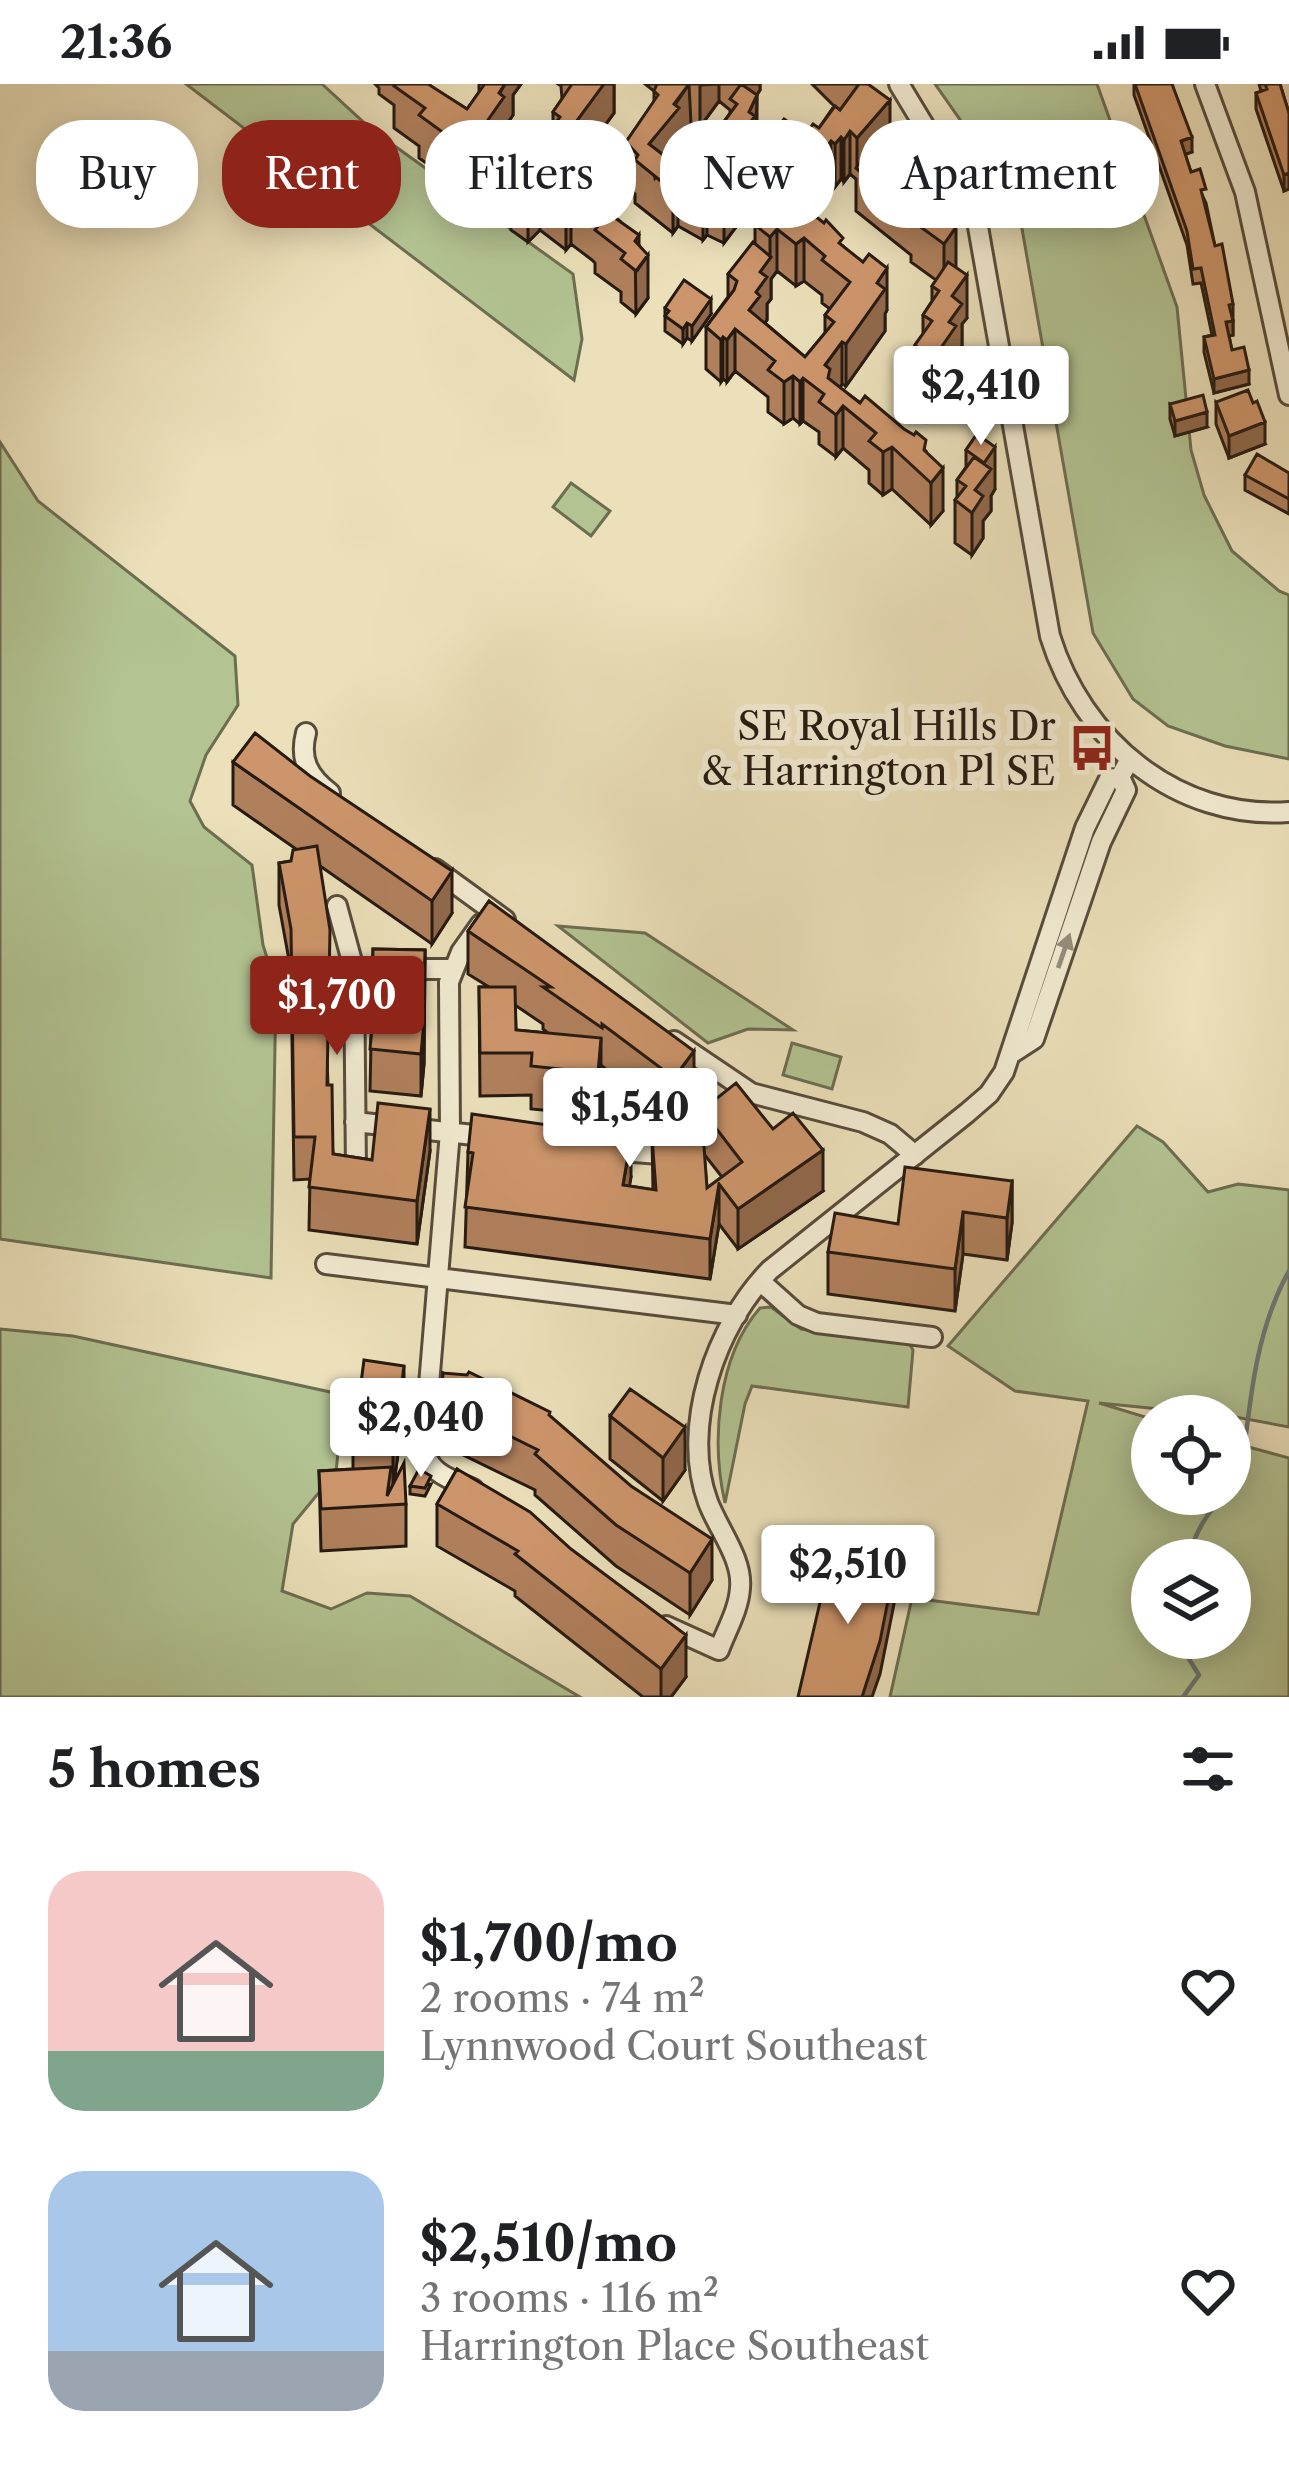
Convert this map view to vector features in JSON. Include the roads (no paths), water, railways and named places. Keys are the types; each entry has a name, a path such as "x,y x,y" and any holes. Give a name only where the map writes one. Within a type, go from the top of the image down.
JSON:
{"street":[{"path":"899,84 977,221 1050,636 1063,677 1125,768 1235,808 1289,812"},
{"path":"1205,84 1245,193 1289,395"},
{"path":"306,733 302,748 306,769 344,802"},
{"path":"647,1614 680,1635 719,1650 741,1586 706,1497 698,1435 714,1365 760,1281 989,1094 1014,1052 1034,1039 1101,842 1126,790 1125,768"},
{"path":"413,853 527,936"},
{"path":"338,906 354,969 356,1171"},
{"path":"491,910 448,982 450,1132 424,1445 426,1459 435,1471 496,1502"},
{"path":"354,969 452,969"},
{"path":"653,1027 744,1089 890,1134 919,1180"},
{"path":"581,1147 659,1154 744,1089"},
{"path":"356,1122 515,1139"},
{"path":"326,1264 737,1316"},
{"path":"760,1281 798,1315 817,1323 932,1337"},
{"path":"428,1382 451,1384"},
{"path":"707,1537 728,1546"}],"waterway":[{"path":"1251,1398 1267,1321 1289,1271"},
{"path":"1195,1539 1208,1515"},
{"path":"1183,1697 1199,1675 1189,1659"}],"place":[{"name":"SE Royal Hills Dr & Harrington Pl SE","path":"1092,748"}]}
